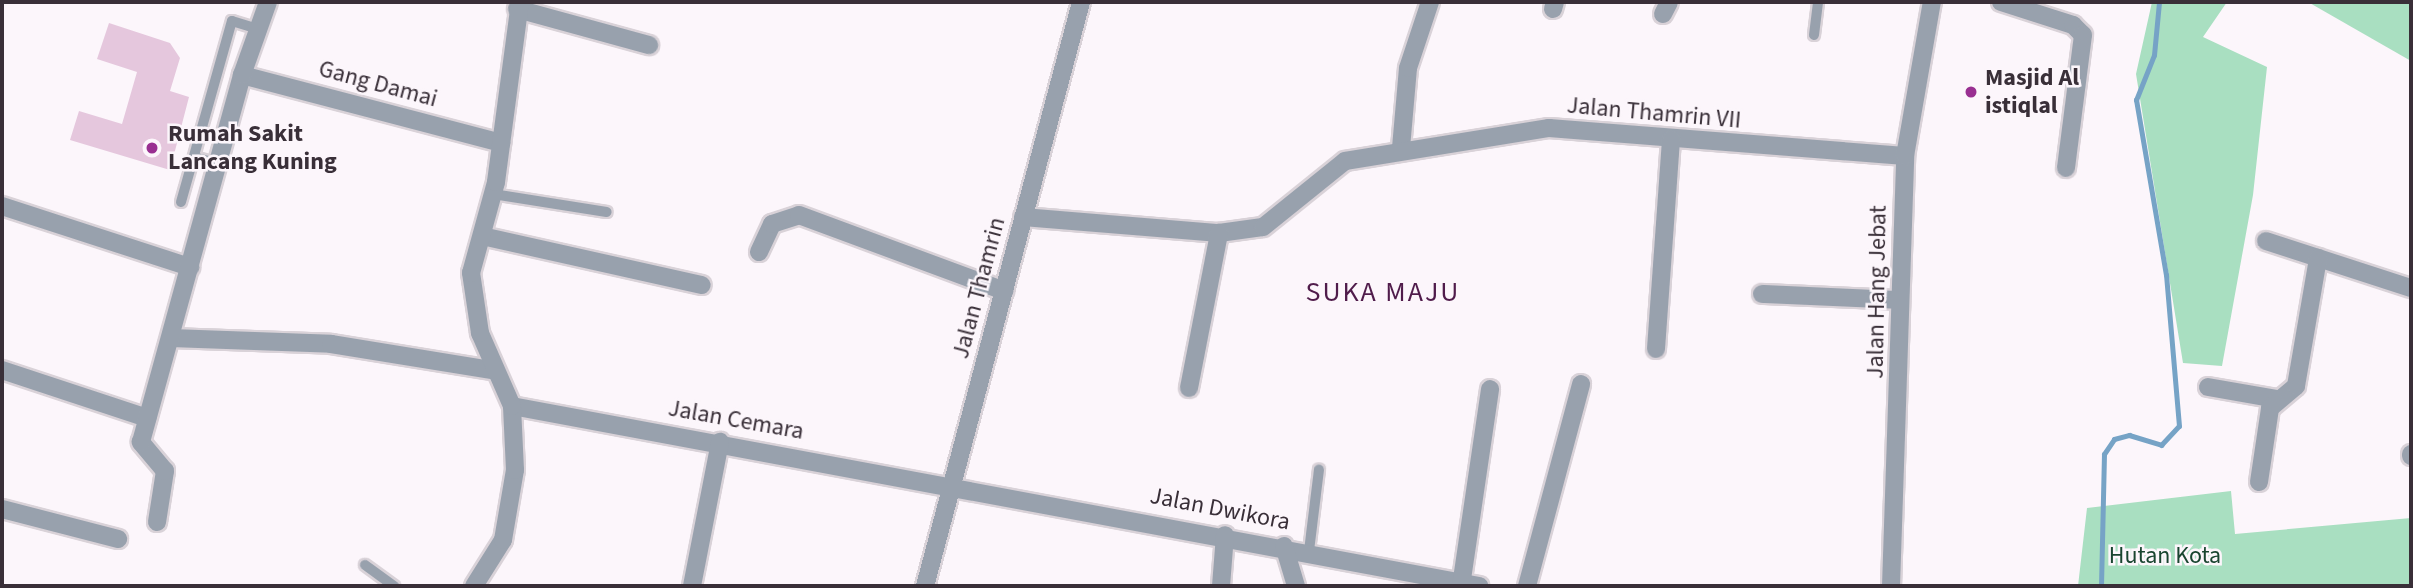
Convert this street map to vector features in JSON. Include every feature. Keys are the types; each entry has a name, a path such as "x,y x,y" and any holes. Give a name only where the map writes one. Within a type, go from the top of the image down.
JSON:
{"street":[{"path":"157,522 165,471 141,442 172,338 242,75 268,2"},
{"name":"Jalan Thamrin","path":"925,586 1081,2"},
{"path":"1401,148 1408,68 1430,2"},
{"name":"Jalan Hang Jebat","path":"1891,586 1905,156 1931,2"},
{"path":"2001,2 2073,25 2083,35 2066,168"},
{"path":"474,586 503,540 515,470 512,406 492,370 472,301 471,273 493,194 519,5 649,45"},
{"name":"Gang Damai","path":"242,75 501,143"},
{"name":"Jalan Thamrin VII","path":"1023,217 1219,233 1263,228 1345,161 1401,148 1549,128 1671,140 1905,156"},
{"path":"1656,349 1671,140"},
{"path":"2,206 190,267"},
{"path":"759,252 772,224 799,215 1004,291"},
{"path":"1189,388 1219,233"},
{"path":"482,236 702,285"},
{"path":"2266,241 2411,288"},
{"path":"2259,482 2263,432 2277,399 2296,386 2318,258"},
{"path":"1762,294 1899,300"},
{"path":"172,338 331,344 492,370"},
{"path":"2,370 148,418"},
{"path":"1527,586 1581,384"},
{"path":"2208,387 2277,399"},
{"path":"1460,584 1490,389"},
{"name":"Jalan Cemara","path":"512,406 952,484"},
{"path":"692,586 720,442"},
{"name":"Jalan Dwikora","path":"952,484 1309,551 1403,578 1479,586"},
{"path":"2,509 118,539"},
{"path":"1221,586 1225,535"},
{"path":"1284,546 1296,586"}],"lane":[{"path":"1814,35 1818,2"},
{"path":"181,202 232,21 259,29"},
{"path":"194,157 218,164"},
{"path":"493,194 607,212"},
{"path":"1309,551 1319,470"},
{"path":"365,565 394,586"}],"green space":[{"path":"2152,2 2227,2 2203,37 2267,67 2253,195 2222,366 2183,363 2136,74"},
{"path":"2308,2 2411,2 2411,61"},
{"name":"Hutan Kota","path":"2231,491 2235,534 2411,518 2411,586 2078,586 2087,508"}],"building":[{"path":"109,23 170,43 180,58 170,91 189,97 170,170 70,140 79,111 122,124 137,72 97,59"}],"waterway":[{"path":"2101,586 2104,454 2114,439 2129,435 2161,445 2179,426 2166,275 2136,100 2154,55 2159,2"}],"place":[{"name":"Masjid Al istiqlal","path":"1971,92"},
{"name":"Rumah Sakit Lancang Kuning","path":"152,148"}],"district":[{"name":"SUKA MAJU","path":"1383,292"}]}
